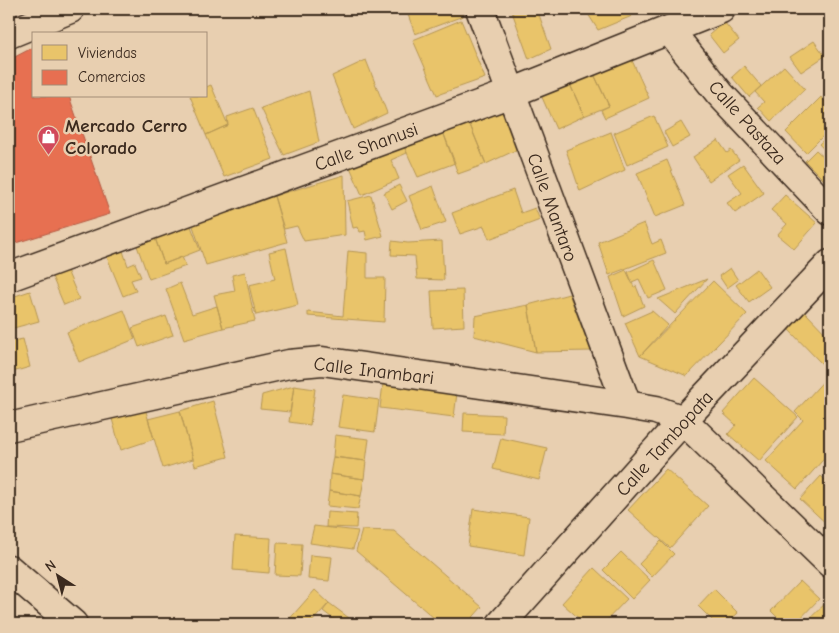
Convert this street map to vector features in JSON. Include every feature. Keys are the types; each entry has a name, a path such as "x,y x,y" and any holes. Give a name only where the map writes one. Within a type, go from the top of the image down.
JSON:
{"street":[{"path":"9,34 70,9"},
{"name":"Calle Mantaro","path":"480,9 627,405"},
{"name":"Calle Shanusi","path":"9,277 511,93 721,9"},
{"name":"Calle Pastaza","path":"670,30 720,94 830,211"},
{"name":"Calle Tambopata","path":"507,622 683,420 830,264"},
{"name":"Calle Inambari","path":"9,427 306,361 322,361 627,405 656,410 683,420"},
{"path":"683,420 830,563"},
{"path":"9,569 73,624"}],"building: Viviendas":[{"path":"406,9 461,9 463,16 415,34"},
{"path":"511,9 537,9 551,49 529,59"},
{"path":"585,9 629,9 632,16 598,30"},
{"path":"632,9 646,9 634,14"},
{"path":"794,9 812,9 796,14"},
{"path":"461,20 485,78 437,95 413,40"},
{"path":"724,22 739,40 723,53 709,35"},
{"path":"814,41 825,56 801,72 790,57"},
{"path":"630,56 649,98 605,118 601,110 609,106 593,72"},
{"path":"366,60 387,113 353,129 332,76"},
{"path":"744,66 761,86 749,97 732,77"},
{"path":"784,66 805,89 771,121 758,107 764,102 755,92"},
{"path":"593,72 609,106 584,116 569,82"},
{"path":"569,82 584,116 556,129 541,95"},
{"path":"211,85 228,125 206,135 191,98 208,98 208,86"},
{"path":"309,91 319,142 284,155 261,108"},
{"path":"821,97 830,107 830,129 806,153 786,132"},
{"path":"253,108 273,159 224,177 206,135 228,125 227,117"},
{"path":"501,109 516,150 486,164 468,120"},
{"path":"654,116 668,147 627,165 614,133"},
{"path":"468,120 486,164 458,174 442,129"},
{"path":"681,122 690,137 672,147 664,132"},
{"path":"442,129 455,163 418,177 403,144"},
{"path":"611,132 625,170 580,191 566,150"},
{"path":"830,134 830,156 819,144"},
{"path":"718,140 727,153 731,150 739,160 709,181 693,157"},
{"path":"403,144 407,153 391,160 399,179 362,195 350,167"},
{"path":"816,150 830,163 830,186 805,161"},
{"path":"667,160 685,205 655,217 637,173"},
{"path":"743,164 764,193 735,213 727,203 742,193 728,174"},
{"path":"344,175 345,235 304,241 297,226 284,229 274,196"},
{"path":"399,185 407,201 392,209 384,193"},
{"path":"433,186 446,222 422,230 409,196"},
{"path":"513,190 521,213 535,208 540,220 489,239 484,226 460,234 452,213"},
{"path":"371,195 383,236 367,240 365,231 360,232 358,227 353,228 347,201"},
{"path":"785,195 817,223 794,249 777,235 787,224 771,210"},
{"path":"274,196 287,242 206,265 191,220"},
{"path":"189,221 200,250 164,264 154,235"},
{"path":"644,223 652,244 661,240 666,253 609,275 598,242"},
{"path":"154,235 164,264 182,257 186,266 149,279 136,243"},
{"path":"392,241 408,243 442,241 444,280 417,279 415,256 391,255"},
{"path":"286,248 298,305 256,315 249,285 275,279 269,252"},
{"path":"123,251 128,266 135,263 141,277 131,280 136,291 123,296 107,257"},
{"path":"348,251 367,253 367,278 385,278 384,322 308,316 308,312 343,316"},
{"path":"654,260 667,290 648,298 639,279 632,282 628,272"},
{"path":"66,268 79,299 64,305 51,274"},
{"path":"730,268 738,280 727,288 719,276"},
{"path":"757,269 770,287 749,302 736,285"},
{"path":"626,270 634,287 636,286 644,306 623,316 610,277"},
{"path":"245,272 255,321 223,328 214,295 235,291 232,275"},
{"path":"707,279 675,314 658,299"},
{"path":"713,281 747,314 687,376 640,356"},
{"path":"180,283 192,314 217,306 223,328 184,339 166,289"},
{"path":"463,290 464,326 433,328 431,291"},
{"path":"30,291 39,321 10,329 9,298"},
{"path":"569,294 591,351 536,352 528,305"},
{"path":"528,305 536,352 474,336 475,316"},
{"path":"124,310 135,339 79,362 67,332"},
{"path":"652,311 668,325 640,356 625,323"},
{"path":"805,312 830,338 830,356 822,364 788,329"},
{"path":"166,316 173,335 139,347 132,328"},
{"path":"23,339 30,367 9,373 9,342"},
{"path":"830,374 830,452 797,489 766,461 803,420 795,412"},
{"path":"754,378 798,417 759,461 728,434 736,425 723,413"},
{"path":"383,384 457,393 454,417 380,408"},
{"path":"294,386 290,412 260,409 262,395"},
{"path":"294,386 315,389 310,425 289,422"},
{"path":"343,395 379,400 375,432 338,427"},
{"path":"213,401 228,457 195,466 180,411"},
{"path":"145,408 154,439 121,450 112,419"},
{"path":"180,411 193,459 163,468 148,419"},
{"path":"464,413 504,415 503,434 463,432"},
{"path":"335,435 369,439 366,461 333,457"},
{"path":"501,438 547,448 539,480 493,469"},
{"path":"333,457 366,461 364,479 330,474"},
{"path":"666,469 708,506 670,548 628,510"},
{"path":"330,474 364,479 361,496 329,491"},
{"path":"821,476 830,485 830,527 800,499"},
{"path":"329,491 361,496 358,509 327,506"},
{"path":"473,509 529,517 524,555 468,546"},
{"path":"327,512 357,514 356,528 326,527"},
{"path":"314,526 358,531 353,549 310,543"},
{"path":"362,530 394,531 482,607 467,624 441,624 356,551"},
{"path":"235,536 271,538 269,573 233,570"},
{"path":"661,541 674,554 652,577 639,564"},
{"path":"277,543 302,544 300,576 275,575"},
{"path":"621,552 650,580 632,599 603,570"},
{"path":"310,555 332,557 329,581 308,579"},
{"path":"594,568 627,599 603,624 585,624 562,603"},
{"path":"800,581 819,599 795,624 784,624 771,611"},
{"path":"714,589 738,613 726,624 716,624 698,606"},
{"path":"315,590 329,603 310,624 286,623"},
{"path":"830,599 830,624 804,624"},
{"path":"329,603 357,624 340,624 323,611"}],"building: Comercios":[{"name":"Mercado Cerro Colorado","path":"32,48 32,98 70,98 110,214 9,245 9,60"}],"place":[{"name":"Mercado Cerro Colorado","path":"49,155"}]}
